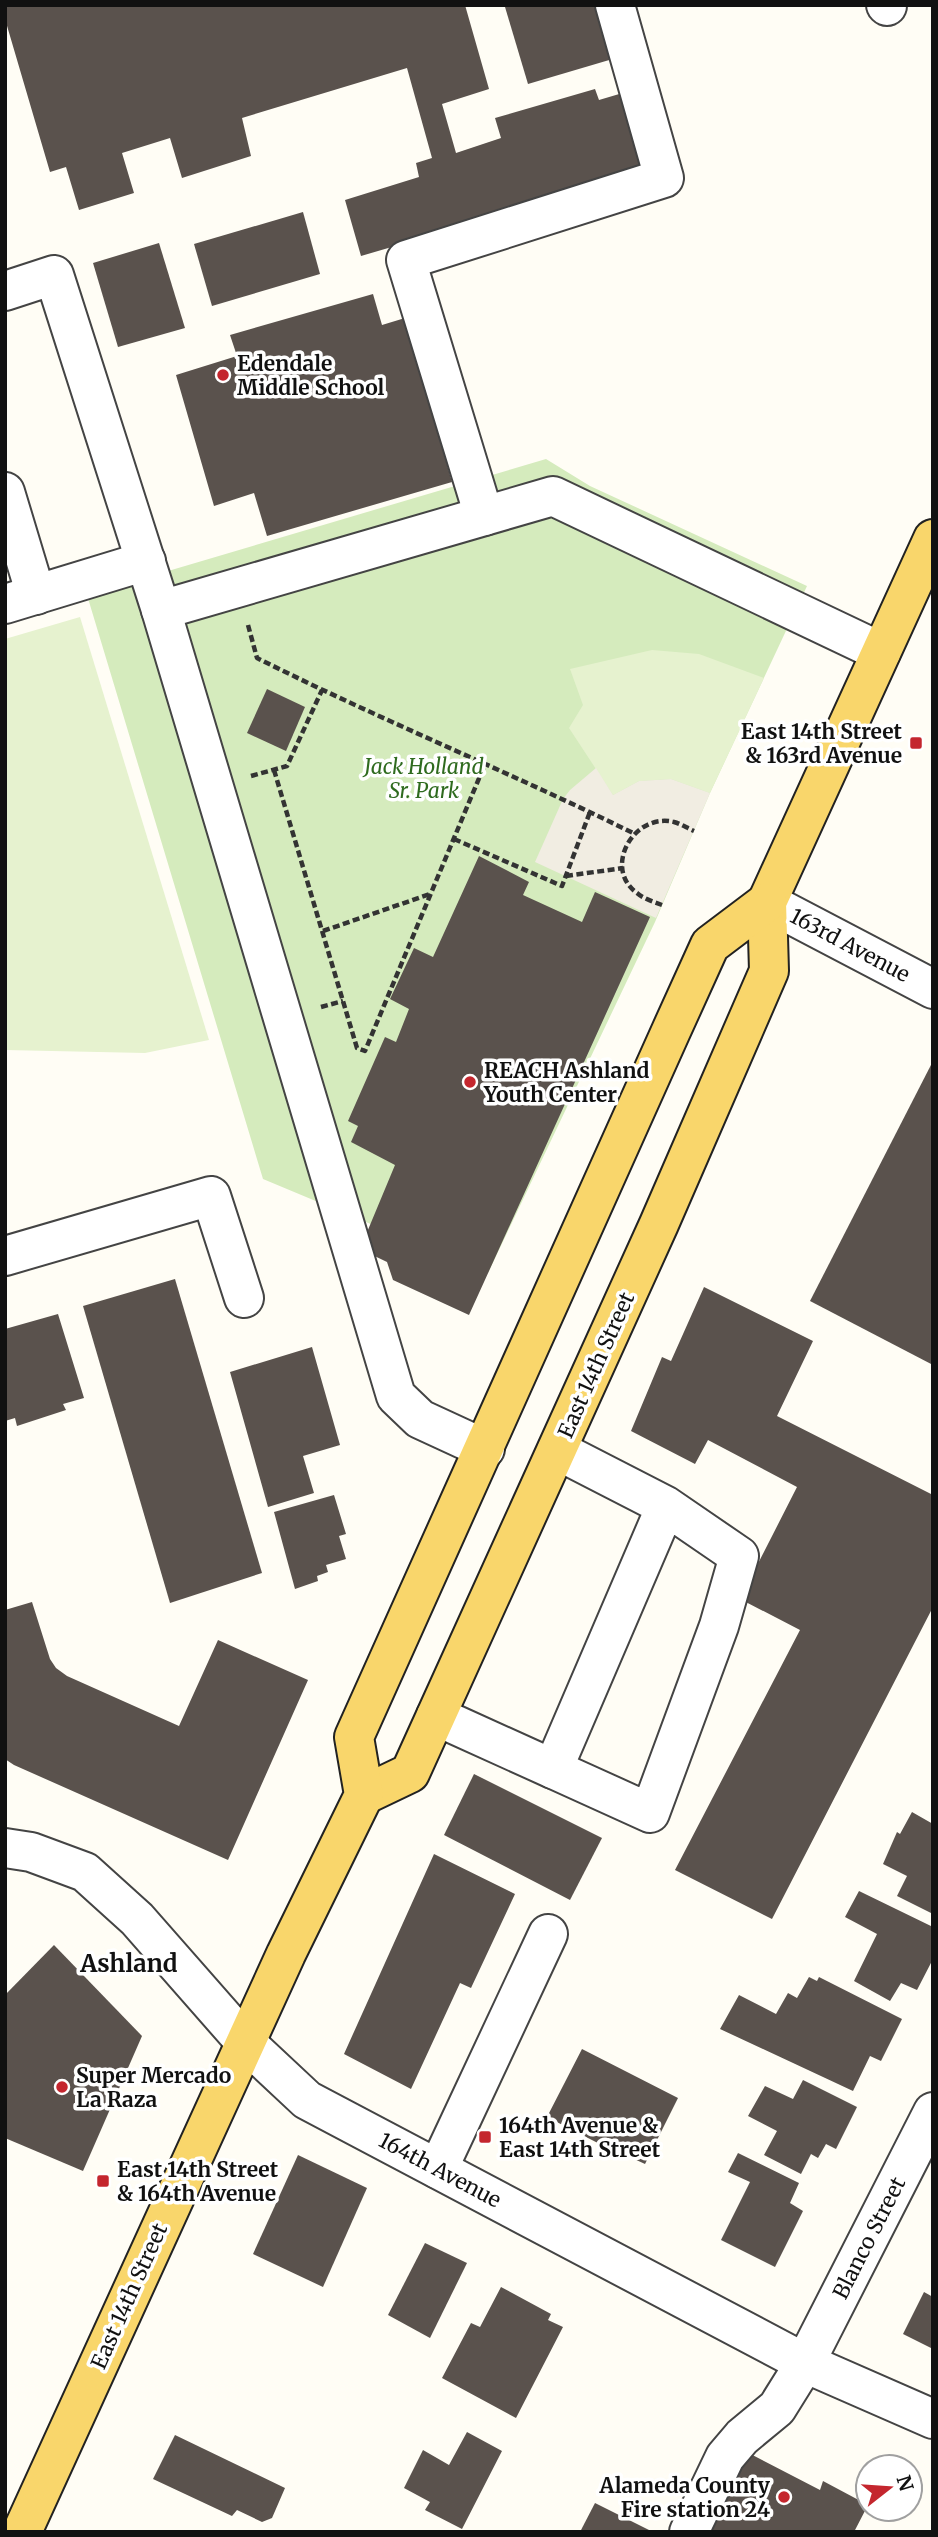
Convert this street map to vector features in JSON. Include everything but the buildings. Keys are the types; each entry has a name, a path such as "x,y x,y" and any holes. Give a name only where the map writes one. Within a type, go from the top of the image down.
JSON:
{"main road":[{"name":"East 14th Street","path":"364,1795 410,1773 557,1450 769,971 767,902 933,539"},
{"name":"East 14th Street","path":"22,2532 245,2042 364,1795 354,1737 710,945 767,902"}],"street":[{"path":"484,516 406,260 664,178 615,5"},
{"path":"5,291 54,275 162,610 396,1396 420,1419 485,1449"},
{"path":"5,492 20,599 146,561"},
{"path":"162,610 553,496 881,652"},
{"name":"163rd Avenue","path":"767,902 933,989"},
{"path":"5,1256 211,1196 244,1298"},
{"path":"436,1716 650,1813 719,1626 739,1556 666,1506 557,1450"},
{"path":"553,1769 666,1506"},
{"name":"164th Avenue","path":"5,1848 31,1852 85,1872 137,1919 245,2042 307,2100 805,2363 933,2419"},
{"path":"438,2169 548,1934"},
{"name":"Blanco Street","path":"689,2532 725,2457 741,2437 776,2408 805,2363 933,2112"}],"path":[{"path":"236,587 257,658 633,834"},
{"path":"214,787 287,766 321,690"},
{"path":"274,770 357,1048 365,1051 485,764"},
{"path":"454,839 562,886 590,812"},
{"path":"662,905 638,894 631,887 623,868 622,858 626,844 633,834 649,823 673,821 694,831"},
{"path":"566,876 623,868"},
{"path":"323,931 431,894"}],"green space":[{"name":"Jack Holland Sr. Park","path":"546,459 590,486 807,586 710,793 655,922 488,1273 263,1179 87,595"},
{"path":"80,617 209,1040 145,1053 5,1050 5,639"},
{"path":"652,650 699,654 764,678 710,793 671,779 639,781 613,795 569,728 583,705 570,669"}],"shaded area":[{"path":"596,768 613,795 639,781 671,779 710,793 656,918 535,862 563,799"}],"place":[{"name":"Edendale Middle School","path":"223,375"},
{"name":"East 14th Street & 163rd Avenue","path":"916,743"},
{"name":"REACH Ashland Youth Center","path":"470,1082"},
{"name":"Super Mercado La Raza","path":"62,2087"},
{"name":"164th Avenue & East 14th Street","path":"485,2137"},
{"name":"East 14th Street & 164th Avenue","path":"103,2181"},
{"name":"Alameda County Fire station 24","path":"784,2497"}],"district":[{"name":"Ashland","path":"129,1963"}]}
